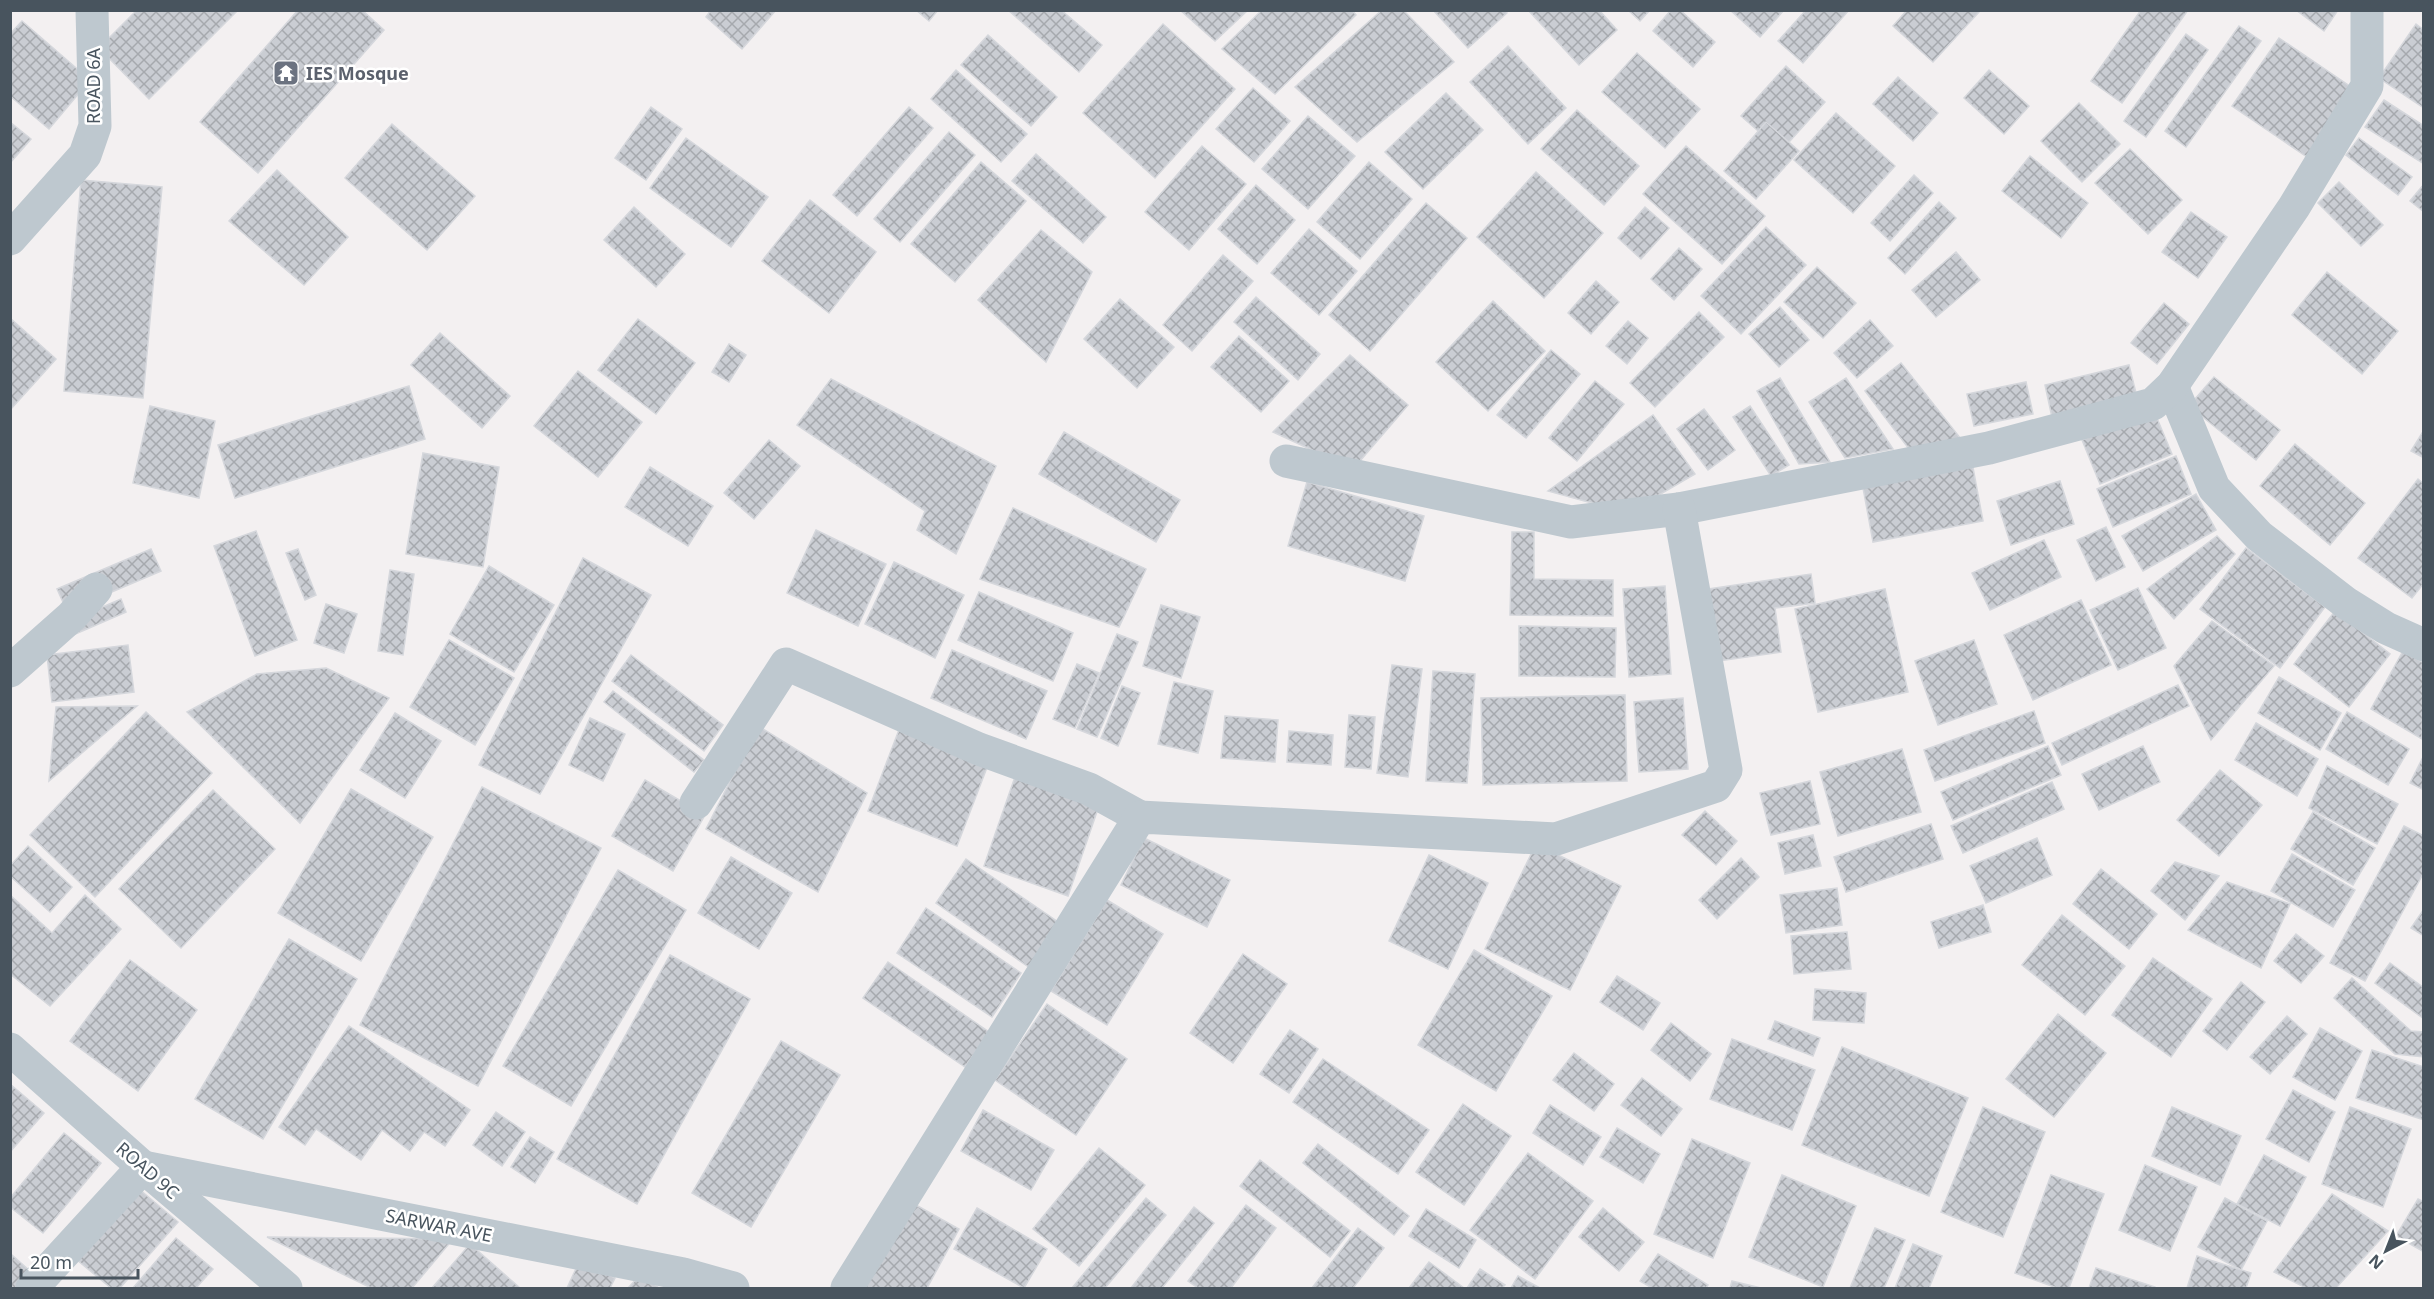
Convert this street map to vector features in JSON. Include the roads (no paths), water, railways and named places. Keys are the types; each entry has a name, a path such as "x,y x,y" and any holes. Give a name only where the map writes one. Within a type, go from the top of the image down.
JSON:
{"street":[{"name":"ROAD 6A","path":"10,239 85,155 95,126 92,10"},
{"path":"1286,461 1571,522 1679,509 1989,448 2153,404 2172,386 2294,207 2367,86 2367,10"},
{"path":"2172,386 2214,488 2259,536 2346,603 2386,628 2424,645"},
{"path":"696,802 786,664 979,749 1089,789 1140,817 1556,839 1716,786 1726,770 1679,509"},
{"path":"10,671 72,616 96,589"},
{"path":"847,1288 1140,817"},
{"name":"ROAD 9C","path":"10,1049 143,1167 286,1288"},
{"path":"32,1288 143,1167"},
{"name":"SARWAR AVE","path":"143,1167 733,1288"}],"place":[{"name":"IES Mosque","path":"286,73"}]}
